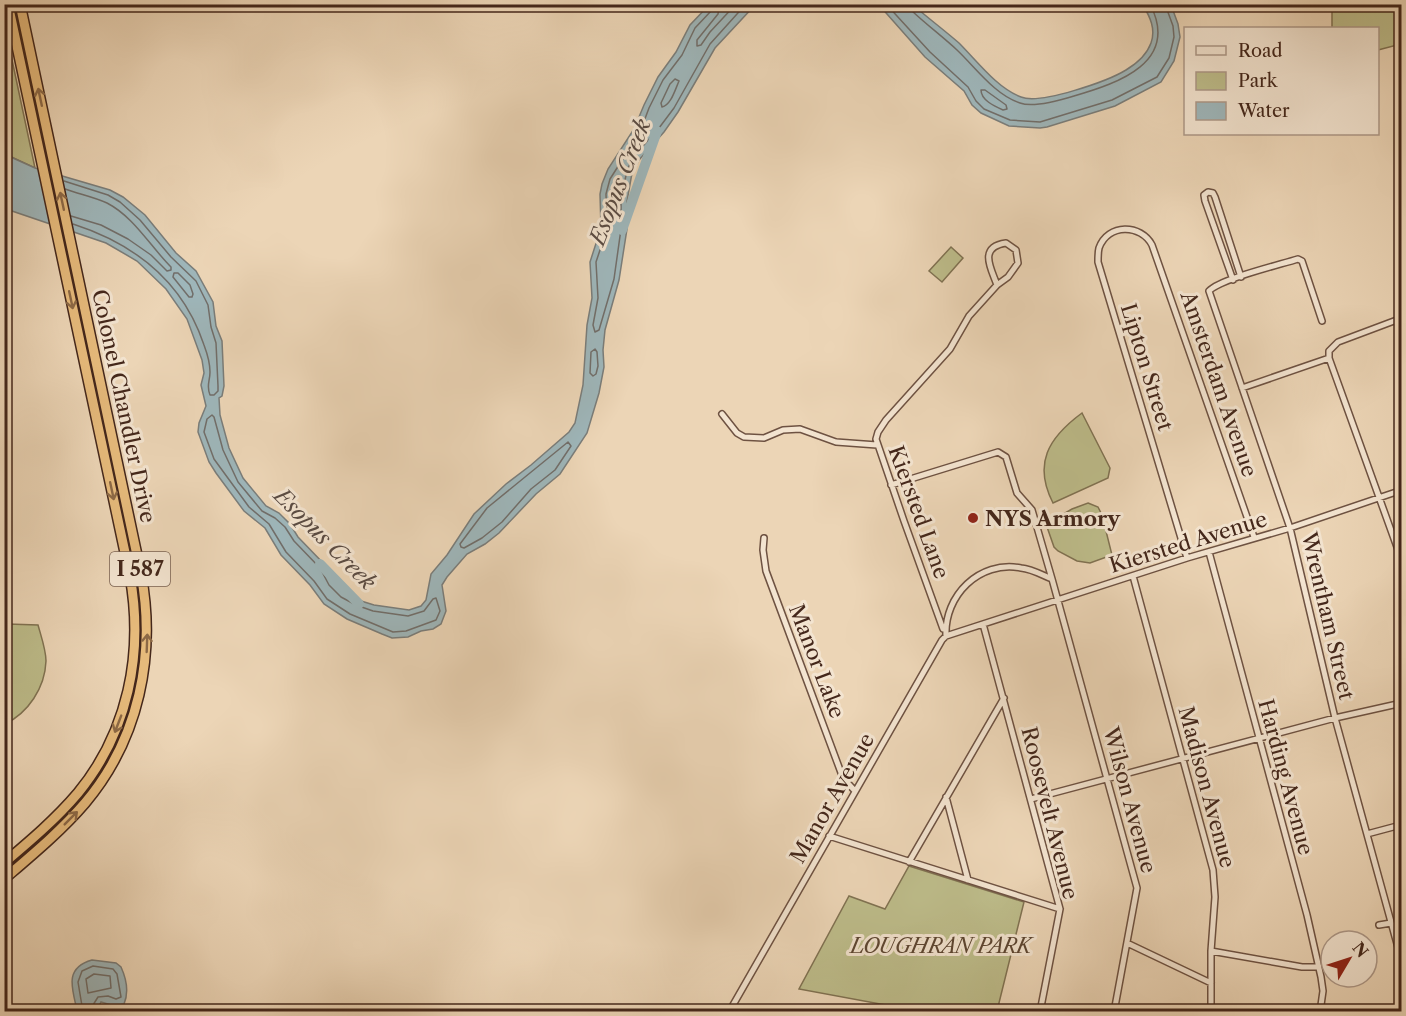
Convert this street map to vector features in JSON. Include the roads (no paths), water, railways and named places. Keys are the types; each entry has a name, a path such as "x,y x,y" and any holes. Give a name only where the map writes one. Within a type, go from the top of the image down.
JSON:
{"highway":[{"name":"Colonel Chandler Drive","path":"4,863 76,795 107,749 127,699 132,678 135,644 135,610 131,582 8,4"},
{"name":"Colonel Chandler Drive","path":"4,879 81,807 112,764 127,734 138,703 147,645 143,586 20,4"}],"street":[{"path":"1241,277 1215,196 1208,192 1204,195 1204,201 1233,280 1298,259 1301,261 1322,321"},
{"name":"Lipton Street","path":"1151,243 1134,229 1121,229 1113,232 1100,246 1098,262 1187,558"},
{"name":"Kiersted Lane","path":"946,636 877,444 878,432 886,420 950,349 969,316 997,285 1008,277 1018,263 1016,250 1006,243 995,248 988,259 988,266 997,285"},
{"name":"Amsterdam Avenue","path":"1151,243 1254,537"},
{"name":"Wrentham Street","path":"1233,280 1209,291 1290,528 1335,718 1401,957"},
{"path":"1401,318 1338,342 1329,351 1329,358 1401,561"},
{"path":"1242,388 1329,358"},
{"path":"722,414 737,433 753,439 764,438 783,430 800,429 836,442 877,444"},
{"name":"Wilson Avenue","path":"891,485 998,452 1006,456 1017,493 1032,510 1137,888 1114,1011"},
{"name":"Kiersted Avenue","path":"983,624 1254,537 1290,528 1401,490"},
{"name":"Manor Lake","path":"764,538 766,571 843,778 855,791"},
{"name":"Harding Avenue","path":"1209,552 1306,915 1323,991 1320,1011"},
{"path":"983,624 946,636 946,623 952,604 964,586 974,577 987,571 1011,567 1036,572 1052,579"},
{"name":"Madison Avenue","path":"1132,576 1216,883 1211,951 1211,1011"},
{"name":"Roosevelt Avenue","path":"983,624 1060,909 1040,1011"},
{"name":"Manor Avenue","path":"729,1011 946,636"},
{"path":"909,862 1004,698"},
{"path":"1031,799 1335,718 1401,703"},
{"path":"946,797 968,880"},
{"path":"1367,834 1401,822"},
{"path":"829,836 1060,909"},
{"path":"1379,925 1391,923"},
{"path":"1127,943 1211,983"},
{"path":"1211,951 1302,967 1318,967"}],"water":[{"path":"709,5 755,5 715,48 678,112 639,160 632,173 619,280 605,330 604,367 587,433 560,474 536,494 499,533 467,554 447,577 442,585 446,611 441,624 408,637 392,638 347,619 324,604 310,585 281,555 265,528 244,511 216,473 209,462 198,432 206,406 201,385 204,373 202,360 187,319 166,289 137,261 106,243 12,211 5,206 4,154 35,168 110,190 123,197 145,215 176,253 196,271 213,302 216,326 222,341 224,386 222,396 219,398 220,415 229,448 243,478 266,506 279,513 290,524 298,537 325,565 338,586 358,600 374,605 409,610 421,606 426,600 431,574 447,555 474,514 506,484 569,432 575,423 583,385 587,325 592,298 590,262 601,228 602,184 608,169 634,129 658,77 676,52 690,25"},
{"path":"879,5 913,5 959,43 1004,87 1012,93 1030,99 1058,95 1090,85 1117,75 1134,65 1147,51 1153,33 1152,23 1143,5 1171,5 1180,37 1174,61 1161,82 1115,106 1047,127 1009,126 981,113 972,105 964,91 925,57"},
{"path":"92,960 116,963 121,967 126,985 124,1004 114,1006 101,1002 99,1006 103,1010 117,1011 77,1010 72,980 77,968"}],"waterway":[{"name":"Esopus Creek","path":"622,230 657,131"},
{"name":"Esopus Creek","path":"320,564 359,604"}],"railway":[{"path":"4,837 8,849"}],"place":[{"name":"NYS Armory","path":"973,518"}],"park label":[{"name":"LOUGHRAN PARK","path":"941,945"}]}
